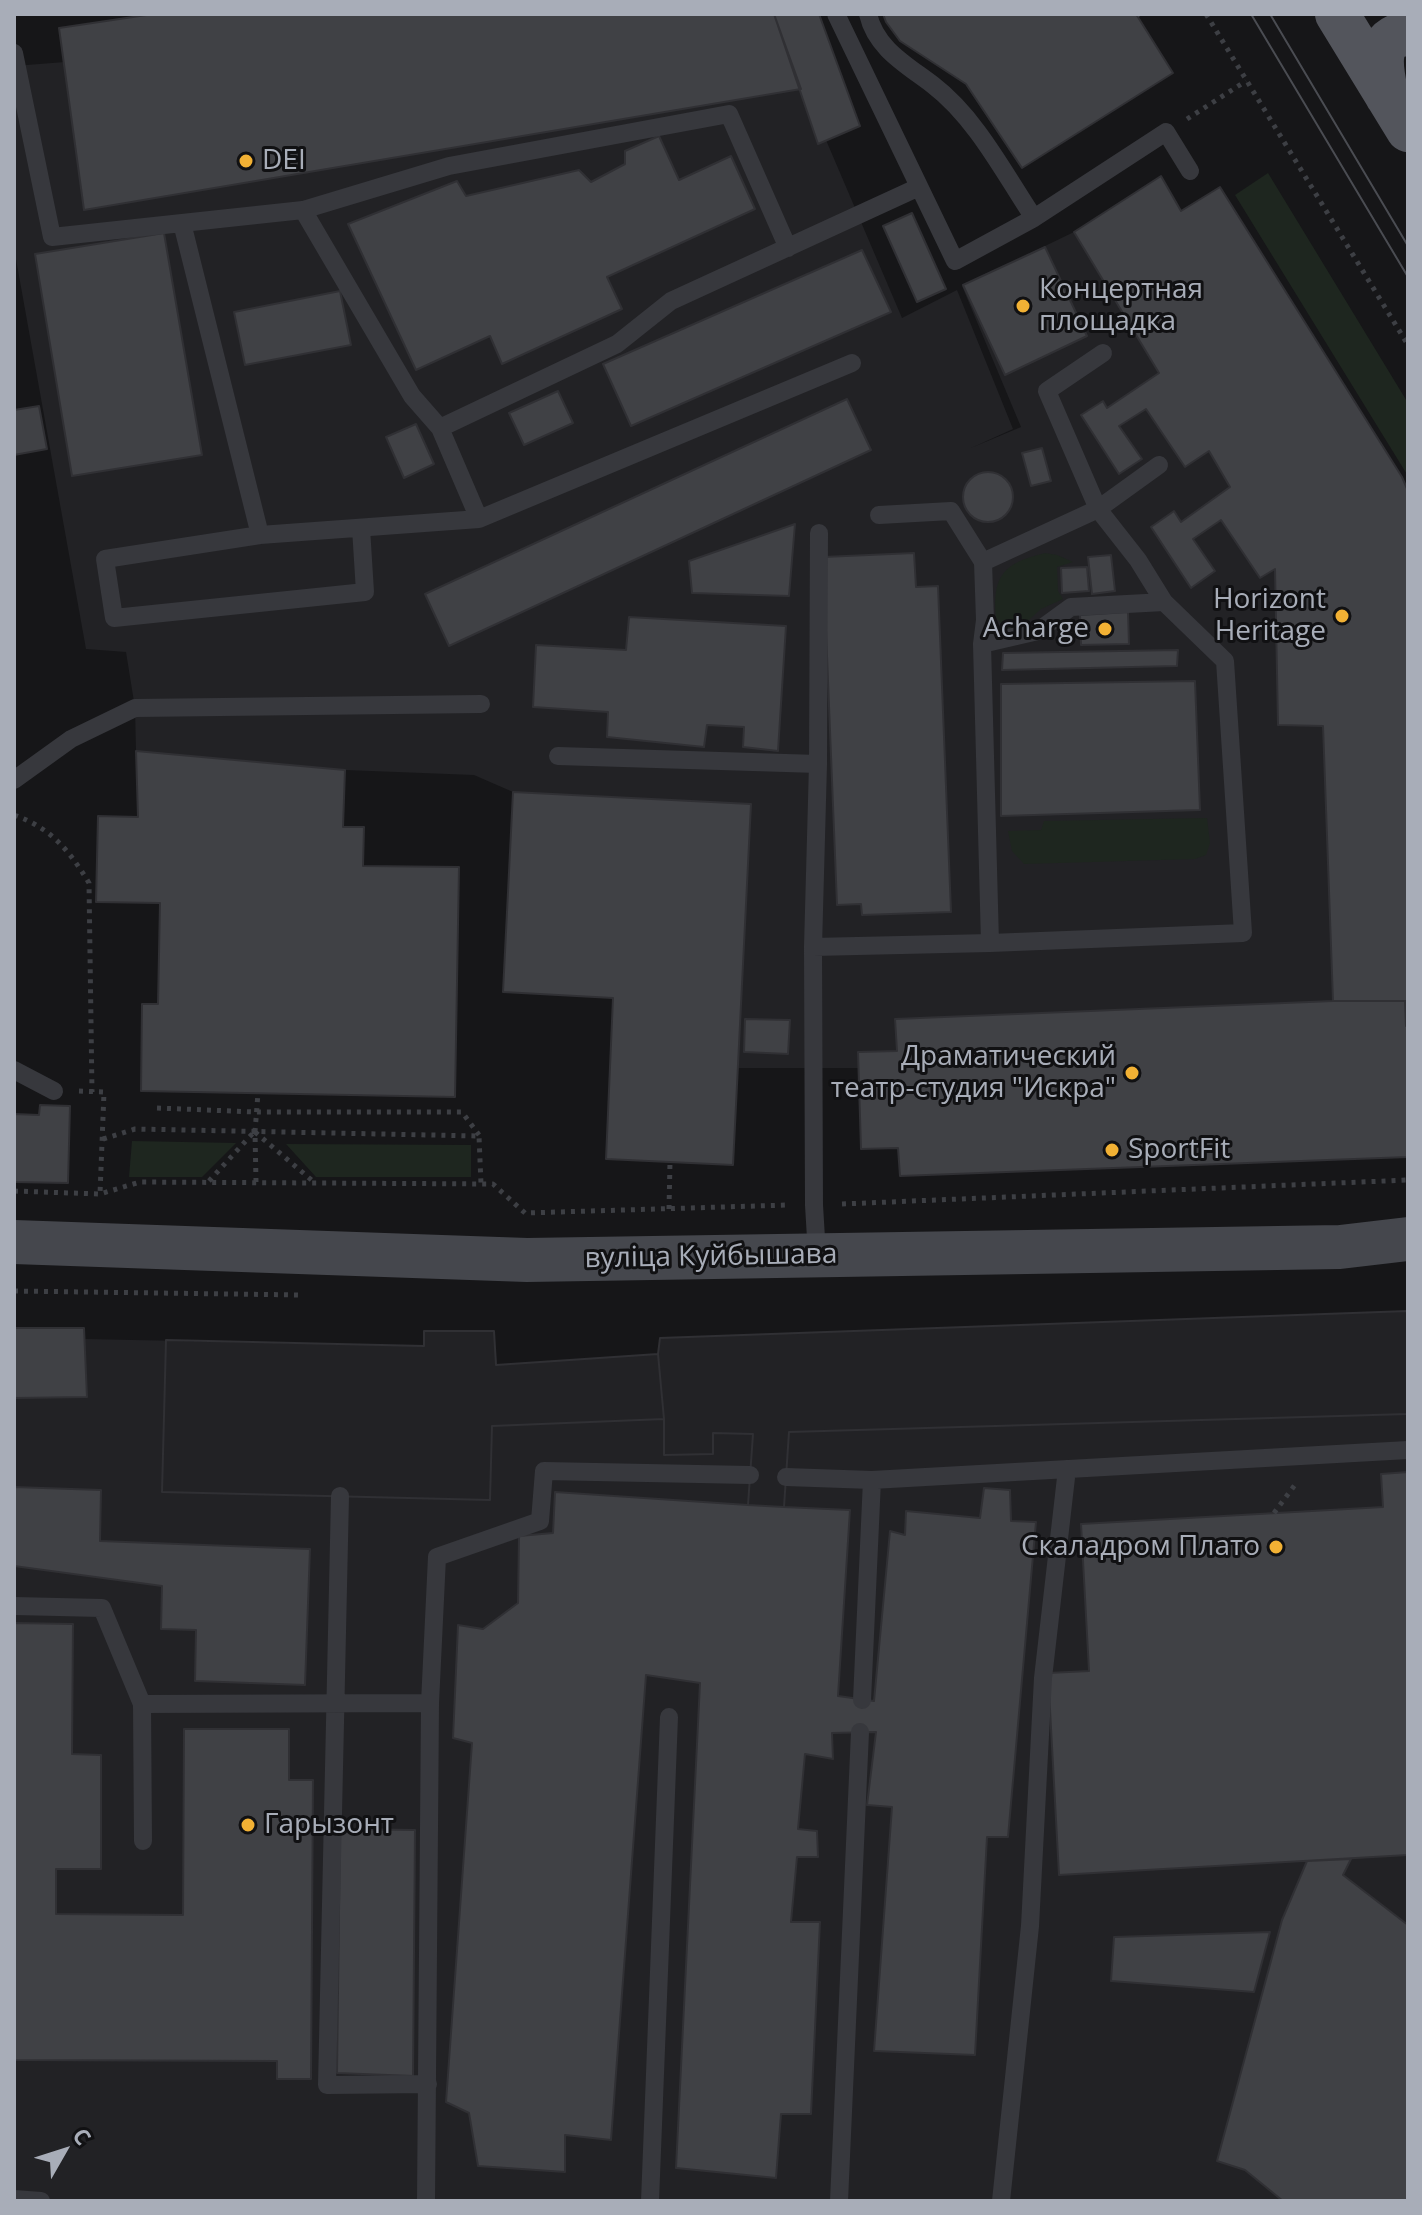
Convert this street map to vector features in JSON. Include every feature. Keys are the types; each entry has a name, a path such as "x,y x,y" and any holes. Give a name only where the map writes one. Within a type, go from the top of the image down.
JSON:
{"main road":[{"path":"1337,14 1398,113"},
{"path":"1398,113 1382,75 1383,48 1392,38 1408,34"},
{"name":"вуліца Куйбышава","path":"14,1242 527,1260 1340,1247 1408,1239"}],"lane":[{"path":"836,14 955,261 1034,218 1166,132 1190,171"},
{"path":"868,14 870,24 883,46 962,110 1034,218"},
{"path":"14,53 52,237 303,210 449,166 729,114 788,248"},
{"path":"440,428 617,344 671,301 919,187"},
{"path":"303,210 412,396 440,428 479,519"},
{"path":"182,223 260,535"},
{"path":"813,947 1243,933 1225,661 1164,602 1138,560 1098,509 1047,391 1103,353"},
{"path":"361,528 365,592 114,618 105,559 260,535 479,519 852,363"},
{"path":"983,562 1098,509 1159,465"},
{"path":"879,515 951,511 983,562 985,620 982,644 990,943"},
{"path":"817,1255 813,947 819,533"},
{"path":"982,644 1038,631 1071,607 1164,602"},
{"path":"14,780 71,739 135,708 481,704"},
{"path":"558,756 818,764"},
{"path":"14,1070 54,1091"},
{"path":"786,1477 872,1480 1408,1450"},
{"path":"1001,2201 1030,1926 1043,1678 1067,1469"},
{"path":"426,2201 430,1703 437,1557 540,1521 544,1471 750,1475"},
{"path":"862,1700 872,1480"},
{"path":"340,1496 327,2085 428,2084"},
{"path":"14,1606 102,1608 142,1704 143,1841"},
{"path":"142,1704 430,1703"},
{"path":"650,2201 669,1717"},
{"path":"839,2201 860,1732"},
{"path":"14,2199 41,2201"}],"path":[{"path":"1206,14 1408,345"},
{"path":"1166,132 1247,81"},
{"path":"14,815 32,821 51,834 76,861 89,883 92,1092"},
{"path":"54,1091 104,1092 100,1194"},
{"path":"256,1182 258,1093"},
{"path":"157,1108 256,1112 462,1112 479,1136 481,1184"},
{"path":"103,1139 135,1129 479,1136"},
{"path":"208,1182 255,1132"},
{"path":"255,1132 315,1183"},
{"path":"669,1209 670,1162"},
{"path":"14,1191 100,1194 140,1182 493,1184 525,1213 814,1205 1408,1180"}],"shaded area":[{"path":"153,14 819,14 860,126 826,140 902,318 957,290 1013,429 971,448 1021,427 962,286 1074,232 1161,176 1181,211 1220,187 1408,491 1408,1001 1405,1001 1408,1026 1408,1157 900,1176 898,1148 861,1149 858,1068 738,1068 751,804 513,792 474,775 345,770 136,751 135,708 126,652 86,649 14,248 14,66 65,62 59,28"},
{"path":"1268,173 1408,403 1408,476 1235,195"},
{"path":"1045,553 1073,562 1057,567 1058,591 1063,599 1041,609 1020,628 1006,628 996,618 999,581 1019,561"},
{"path":"1207,818 1210,843 1206,855 1195,859 1024,864 1012,851 1008,831 1041,830 1044,821"},
{"path":"132,1141 236,1143 202,1177 129,1177"},
{"path":"286,1144 471,1145 471,1177 316,1177"},
{"path":"1408,1311 1408,2201 14,2201 14,1328 84,1328 85,1339 423,1346 424,1331 494,1331 497,1365 658,1354 660,1338"}],"building":[{"path":"153,14 774,14 801,89 84,210 59,28"},
{"path":"774,14 819,14 860,126 818,144"},
{"path":"883,14 1136,14 1173,73 1022,168 966,84 900,41"},
{"path":"659,136 679,180 731,156 755,209 607,277 622,309 502,364 490,336 416,370 348,224 457,181 466,196 579,170 591,182 625,164 625,151"},
{"name":"Horizont Heritage","path":"1161,176 1181,211 1220,187 1408,491 1408,1001 1333,1001 1323,726 1278,725 1275,569 1260,578 1221,520 1193,539 1215,571 1191,588 1151,527 1174,511 1181,522 1230,487 1209,451 1185,467 1146,409 1119,426 1142,459 1119,474 1081,415 1103,401 1107,408 1159,373 1074,232"},
{"path":"912,213 946,289 917,302 883,226"},
{"path":"164,233 202,455 72,476 35,254"},
{"name":"Концертная площадка","path":"1045,247 1087,336 1005,375 963,285"},
{"path":"862,250 891,312 631,426 603,364"},
{"path":"340,291 351,345 245,365 234,312"},
{"path":"558,391 573,423 524,445 509,413"},
{"path":"847,399 871,450 449,646 425,594"},
{"path":"39,406 47,449 14,455 14,410"},
{"path":"416,424 434,464 404,478 386,437"},
{"path":"1042,448 1051,481 1031,486 1022,453"},
{"path":"988,472 1005,480 1013,497 1005,514 988,522 971,514 963,497 971,480"},
{"path":"795,524 789,596 692,593 689,561"},
{"path":"914,553 916,587 938,586 951,912 862,915 861,904 837,905 823,557"},
{"path":"1111,555 1115,591 1092,594 1088,557"},
{"path":"1087,567 1089,591 1062,593 1061,568"},
{"name":"Acharge","path":"1128,612 1129,644 1081,645 1080,615"},
{"path":"629,617 786,626 778,751 743,747 744,727 707,725 704,747 607,737 608,712 533,707 536,645 626,650"},
{"path":"1178,650 1177,666 1002,670 1003,653"},
{"path":"1195,681 1200,810 1001,816 1001,684"},
{"path":"136,751 345,770 343,827 364,827 363,866 459,867 455,1097 141,1091 142,1004 158,1004 160,903 96,902 98,816 138,817"},
{"path":"513,792 751,804 733,1165 606,1159 613,998 503,992"},
{"path":"1333,1001 1405,1001 1408,1026 1408,1157 900,1176 898,1148 861,1149 858,1052 897,1051 895,1019"},
{"path":"745,1019 790,1020 788,1054 744,1052"},
{"path":"40,1105 70,1106 68,1183 14,1182 14,1114 39,1115"},
{"path":"1408,1311 1408,1414 789,1432 784,1507 850,1510 838,1696 874,1701 890,1531 905,1535 906,1511 980,1518 984,1488 1010,1490 1011,1521 1036,1522 1008,1837 987,1837 975,2055 874,2051 892,1807 867,1805 876,1732 832,1733 833,1759 805,1754 798,1829 817,1831 818,1857 797,1857 791,1922 820,1922 811,2114 781,2114 776,2178 676,2168 700,1683 646,1675 611,2140 565,2135 565,2172 478,2166 469,2113 446,2102 472,1743 453,1738 458,1625 483,1629 518,1603 519,1536 553,1533 555,1492 748,1505 753,1434 713,1433 713,1454 664,1455 664,1419 492,1426 490,1500 162,1492 166,1340 424,1346 424,1331 494,1331 496,1365 658,1354 660,1338"},
{"path":"1408,1311 1408,1414 789,1432 784,1507 748,1505 753,1434 713,1433 713,1454 664,1455 658,1354 660,1338"},
{"path":"14,1328 84,1328 87,1397 14,1398"},
{"path":"424,1331 494,1331 496,1365 658,1354 664,1419 492,1426 490,1500 162,1492 166,1340 424,1346"},
{"path":"1408,1472 1408,1855 1059,1875 1048,1673 1089,1671 1081,1524 1383,1507 1381,1474"},
{"path":"14,1487 101,1490 100,1541 310,1549 305,1685 195,1681 196,1630 161,1629 162,1586 14,1566"},
{"name":"Гарызонт","path":"14,1623 73,1624 72,1754 101,1755 101,1869 56,1869 56,1914 183,1915 184,1729 289,1729 289,1780 313,1780 311,2079 277,2079 277,2061 14,2060"},
{"path":"340,1829 415,1830 413,2076 337,2073"},
{"path":"1351,1859 1343,1875 1408,1925 1408,2201 1283,2201 1245,2170 1217,2161 1282,1920 1307,1861"},
{"path":"1270,1932 1254,1992 1111,1981 1114,1937"}],"tram line":[{"path":"1251,14 1408,277"},
{"path":"1270,14 1408,246"}],"place":[{"name":"DEI","path":"246,161"},
{"name":"Концертная площадка","path":"1023,306"},
{"name":"Horizont Heritage","path":"1342,616"},
{"name":"Acharge","path":"1105,629"},
{"name":"Драматический театр-студия \"Искра\"","path":"1132,1073"},
{"name":"SportFit","path":"1112,1150"},
{"name":"Скаладром Плато","path":"1276,1547"},
{"name":"Гарызонт","path":"248,1825"}]}
